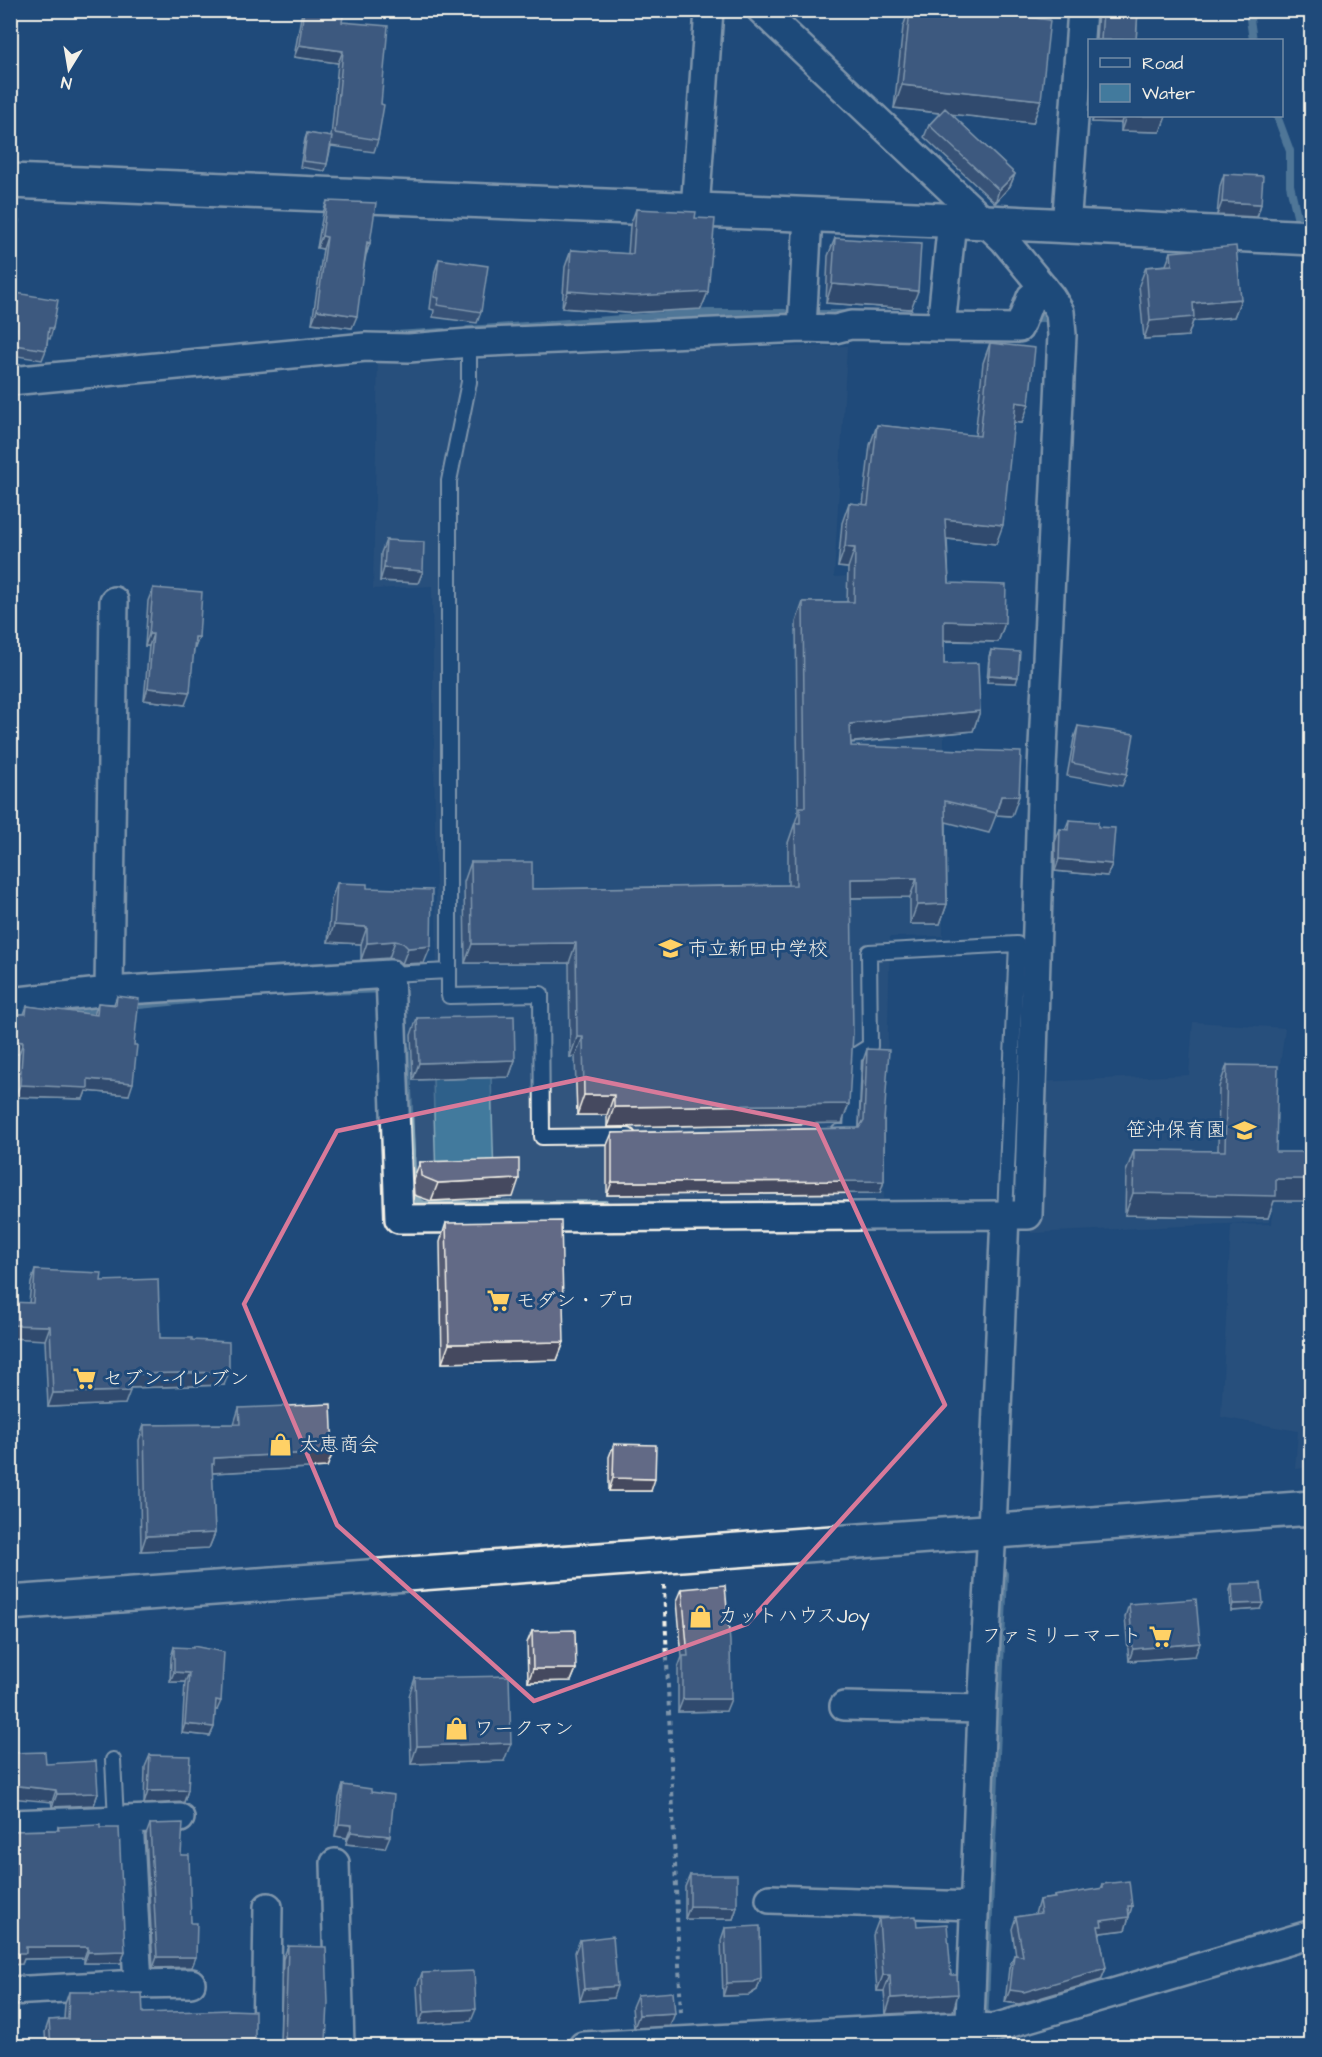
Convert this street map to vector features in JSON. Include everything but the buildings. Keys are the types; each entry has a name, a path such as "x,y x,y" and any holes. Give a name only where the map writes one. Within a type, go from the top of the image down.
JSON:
{"street":[{"path":"695,202 710,10"},
{"path":"10,1002 109,991 390,984 399,1219 1028,1215 1042,768 1062,335 1060,312 1037,293 987,222 761,10"},
{"path":"1066,227 1082,10"},
{"path":"10,181 695,202 808,216 987,222 1311,238"},
{"path":"802,328 808,216"},
{"path":"942,319 952,221"},
{"path":"10,381 366,347 409,348 470,343 802,328 836,329 851,325 942,319 1019,328 1037,293"},
{"path":"109,991 114,601"},
{"path":"983,2034 974,1906 981,1709 992,1530 995,1215"},
{"path":"10,1603 1311,1508"},
{"path":"844,1707 981,1709"},
{"path":"10,1824 180,1818"},
{"path":"123,1820 138,1983"},
{"path":"335,1863 340,2046"},
{"path":"771,1899 974,1906"},
{"path":"266,2046 268,1907"},
{"path":"583,2046 960,2026 983,2034 1311,1934"},
{"path":"10,1991 138,1983 191,1983"}],"lane":[{"path":"470,343 469,382 449,481 449,996 541,994 542,1137 637,1135"},
{"path":"827,1132 851,1132 854,1056 870,1046 869,952 1017,944 995,1215"},
{"path":"390,984 449,971"},
{"path":"113,1760 123,1820"}],"path":[{"path":"663,1555 681,2040"}],"highlighted area":[{"path":"586,1078 817,1125 945,1405 747,1624 534,1701 337,1525 244,1304 337,1131"}],"shaded area":[{"path":"847,346 834,577 945,570 943,936 890,937 884,1199 424,1202 415,1191 406,983 437,981 432,586 373,589 378,359 436,363 643,349"},
{"path":"1193,1022 1285,1028 1277,1087 1269,1222 1031,1233 1039,1082 1189,1075"},
{"path":"1275,1172 1311,1172 1311,1467 1295,1469 1298,1431 1221,1417 1231,1225 1272,1224"}],"water":[{"path":"491,1077 494,1178 436,1179 433,1079"}],"waterway":[{"path":"1253,39 1250,19 1254,10"},
{"path":"1277,117 1290,151 1290,185 1299,225"},
{"path":"1306,254 1312,272"},
{"path":"468,330 707,313 784,313"},
{"path":"817,314 849,314"},
{"path":"1038,318 1048,318"},
{"path":"396,335 443,332"},
{"path":"326,991 388,989"},
{"path":"129,1006 199,999 208,996"},
{"path":"57,1012 107,1008"},
{"path":"10,1017 26,1015"},
{"path":"406,1049 413,1192 418,1201 424,1205 605,1204"},
{"path":"983,2046 1004,1574"}],"place":[{"name":"市立新田中学校","path":"670,949"},
{"name":"笹沖保育園","path":"1244,1130"},
{"name":"モダン・プロ","path":"498,1301"},
{"name":"セブン-イレブン","path":"85,1379"},
{"name":"太恵商会","path":"281,1445"},
{"name":"カットハウスJoy","path":"700,1616"},
{"name":"ファミリーマート","path":"1160,1636"},
{"name":"ワークマン","path":"456,1729"}]}
